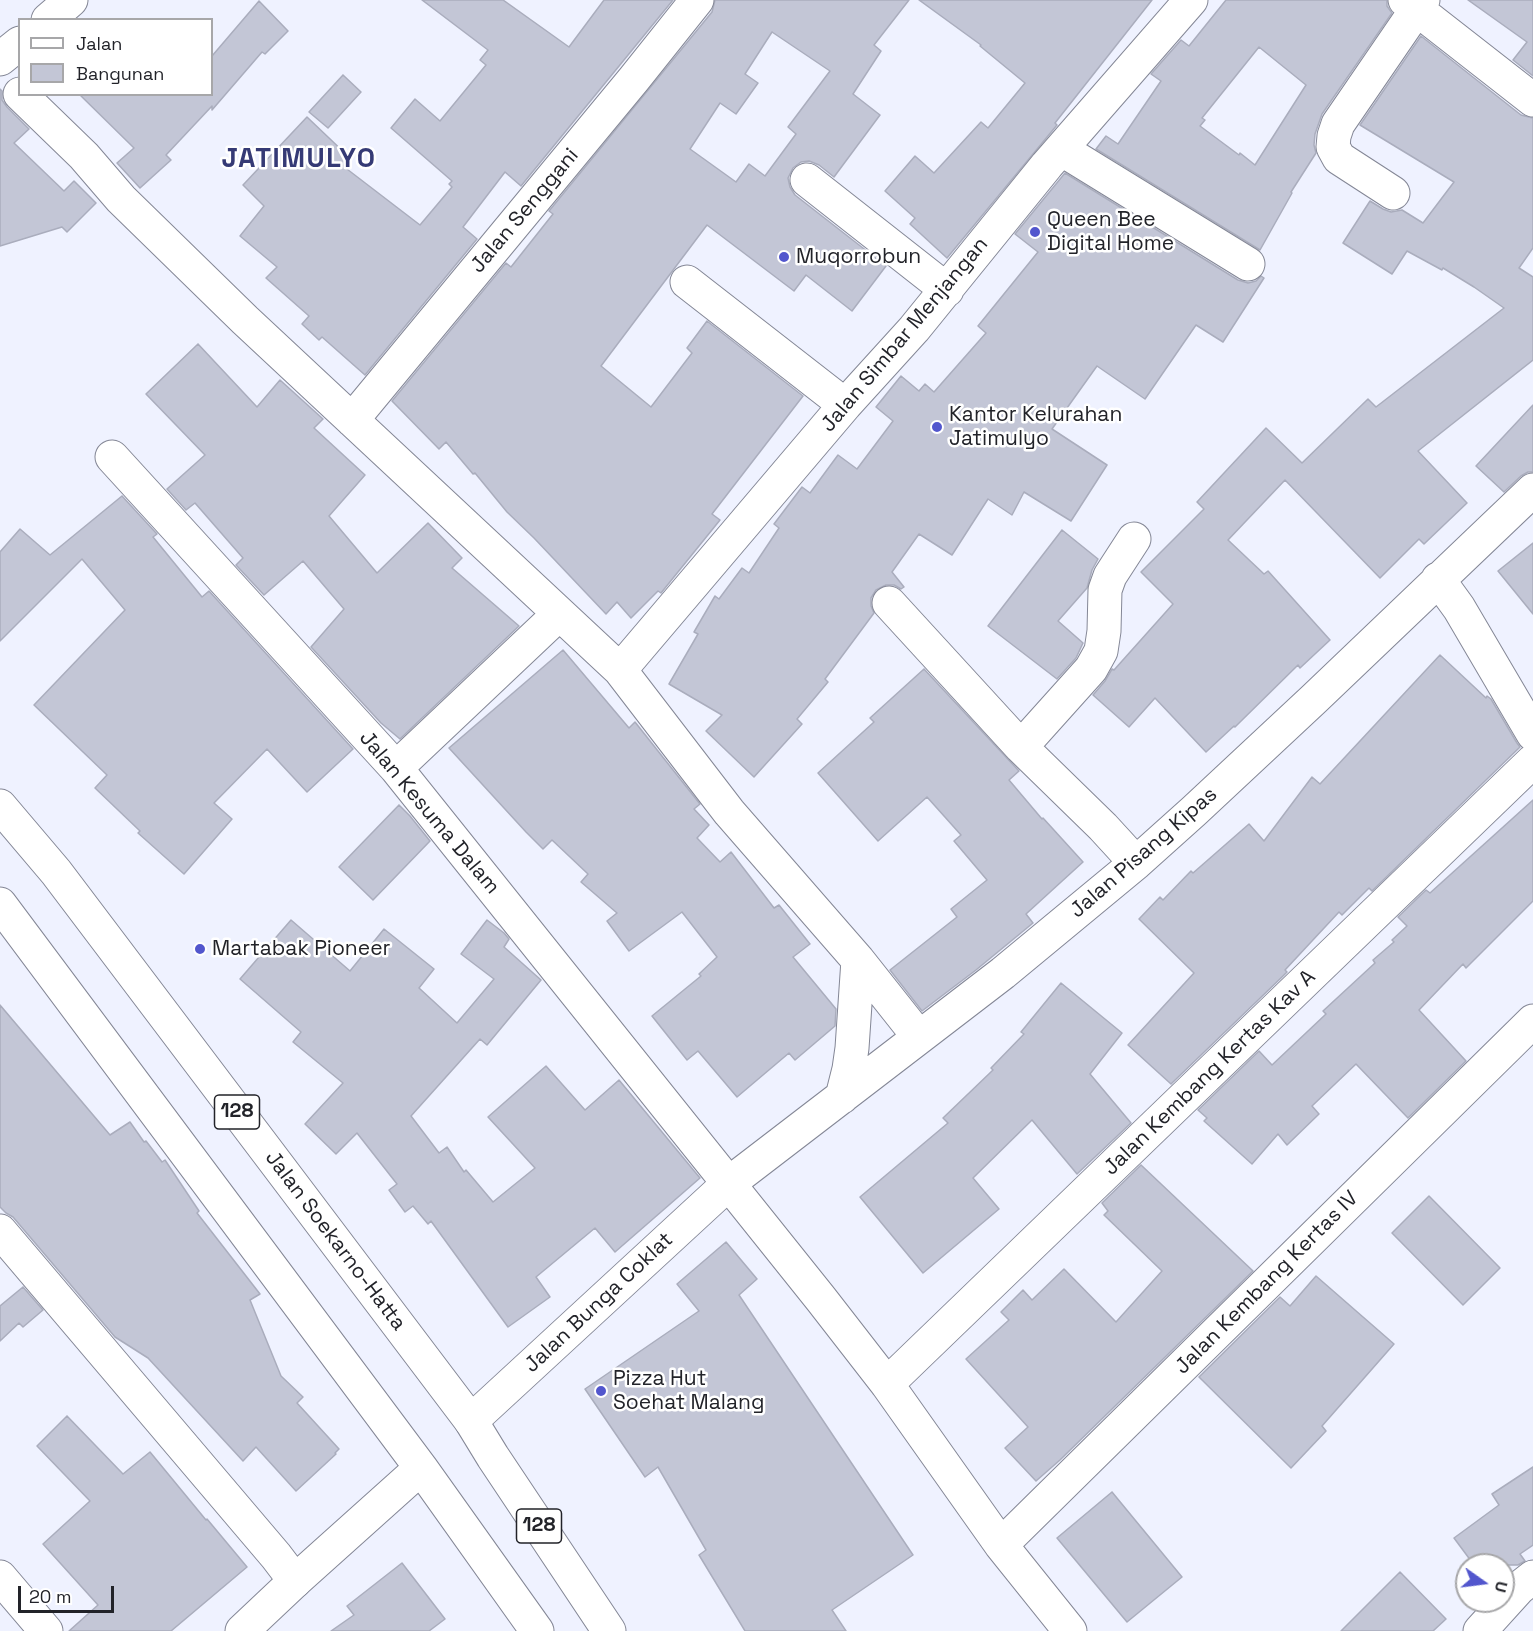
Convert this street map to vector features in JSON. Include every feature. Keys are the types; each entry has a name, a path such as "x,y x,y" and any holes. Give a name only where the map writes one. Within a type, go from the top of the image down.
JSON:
{"street":[{"path":"50,18 71,0"},
{"name":"Jalan Senggani","path":"352,420 697,0"},
{"name":"Jalan Simbar Menjangan","path":"620,670 845,405 914,329 1061,149 1191,0"},
{"path":"1394,193 1339,158 1333,147 1334,136 1338,124 1415,3 1533,100"},
{"path":"0,59 18,45"},
{"path":"0,76 18,92"},
{"path":"22,96 84,156 121,200 245,320 620,670 729,812 858,960 919,1037"},
{"path":"1061,149 1248,264"},
{"path":"807,180 947,290"},
{"path":"687,282 845,405"},
{"name":"Jalan Kesuma Dalam","path":"112,457 396,768 821,1299 887,1384 1001,1545 1070,1631"},
{"name":"Jalan Pisang Kipas","path":"728,1184 1003,973 1136,863 1314,699 1533,490"},
{"path":"1020,747 1091,669 1101,651 1105,590 1110,576 1134,539"},
{"path":"1438,579 1459,608 1533,734"},
{"path":"889,603 1020,747 1103,827 1136,863"},
{"path":"396,768 559,614"},
{"name":"Jalan Kembang Kertas Kav A","path":"887,1384 1533,761"},
{"name":"Jalan Soekarno-Hatta","path":"0,806 56,872 471,1421 609,1631"},
{"path":"0,904 421,1468 537,1631"},
{"path":"842,1097 852,1048 858,960"},
{"name":"Jalan Kembang Kertas IV","path":"1001,1545 1533,1021"},
{"name":"Jalan Bunga Coklat","path":"471,1421 728,1184"},
{"path":"0,1231 295,1581"},
{"path":"242,1631 421,1468"},
{"path":"1480,1631 1533,1576"},
{"path":"0,1577 46,1631"}],"building":[{"path":"422,0 503,0 569,47 604,0 673,0 521,186 505,172 463,227 477,239 365,375 322,337 319,340 302,324 309,316 266,278 277,267 240,236 264,206 243,185 307,117 350,158 343,166 420,225 452,187 449,184 452,181 391,128 415,99 440,121 486,65 480,60 488,50"},
{"path":"715,0 909,0 874,45 881,51 853,94 880,115 834,177 819,165 809,161 801,162 793,168 788,178 795,195 886,266 852,311 806,275 794,291 707,225 601,366 651,407 692,353 687,348 707,321 803,396 712,514 720,520 661,593 658,591 631,618 617,602 606,614 507,512 446,442 439,449 392,401 506,263 511,267 553,214 549,211 712,12","holes":["772,32 830,71 788,127 796,134 765,176 749,164 736,182 690,149 720,103 736,114 758,83 745,74"]},
{"path":"919,0 1152,0 1055,123 1057,125 947,258 910,224 915,218 885,191 915,156 934,173 981,122 988,128 1025,83 981,45"},
{"path":"1226,0 1387,0 1387,6 1392,13 1322,114 1315,134 1316,153 1291,192 1260,250 1096,149 1106,136 1118,144 1161,81 1151,74 1181,40 1189,46","holes":["1259,47 1306,85 1255,165 1200,126 1205,120 1202,118"]},
{"path":"1468,0 1533,0 1533,76 1513,60 1527,42"},
{"path":"259,1 288,31 265,54 262,52 212,110 212,106 166,155 171,160 140,188 117,163 134,148 81,96 213,96 213,55"},
{"path":"1421,36 1521,115 1533,118 1533,248 1519,268 1533,277 1533,360 1418,451 1467,503 1424,544 1419,539 1380,578 1285,480 1228,540 1264,574 1268,571 1330,640 1300,668 1298,665 1206,752 1155,698 1129,727 1093,695 1112,669 1114,670 1173,604 1141,572 1204,509 1197,502 1266,428 1302,463 1368,399 1376,407 1504,308 1443,268 1442,270 1407,251 1392,274 1343,243 1370,201 1391,212 1402,210 1423,223 1454,182 1360,125"},
{"path":"343,75 361,92 328,128 309,112"},
{"path":"0,89 2,100 7,107 29,129 14,143 64,191 74,181 96,203 67,232 62,227 0,246"},
{"path":"1065,173 1238,280 1248,283 1256,281 1261,276 1264,278 1223,342 1196,325 1145,399 1097,366 1052,429 1107,465 1071,521 1024,492 1012,515 988,499 952,555 919,534 892,572 904,587 901,589 894,585 886,585 876,590 871,598 874,613 825,679 828,682 797,719 802,724 754,777 706,731 722,715 669,684 698,634 694,632 715,596 719,599 742,568 749,573 779,528 774,524 802,487 810,493 838,455 857,469 893,421 876,407 901,376 919,391 925,384 934,392 986,333 978,326 1038,252 1015,234"},
{"path":"198,344 257,407 280,380 323,419 314,428 365,475 329,516 377,573 428,523 462,558 452,568 519,626 400,739 381,723 311,647 344,609 303,561 264,595 236,565 243,558 195,503 186,510 167,489 205,455 146,394"},
{"path":"1533,405 1533,472 1521,476 1504,492 1476,466"},
{"path":"122,496 157,534 153,537 202,597 209,591 353,749 307,792 267,749 214,803 232,819 184,874 138,833 140,831 95,788 107,775 34,705 125,610 82,559 0,641 0,552 20,529 50,555"},
{"path":"1062,530 1098,559 1087,588 1058,621 1083,643 1076,658 1057,679 988,626"},
{"path":"1533,543 1533,614 1498,571"},
{"path":"563,650 629,728 635,722 700,804 694,809 709,825 697,838 720,862 731,852 774,908 779,905 810,944 793,957 836,1009 835,1026 795,1060 789,1053 737,1097 698,1051 687,1060 652,1016 701,976 699,974 717,957 682,912 629,951 607,921 617,913 581,882 588,874 552,840 543,849 449,748"},
{"path":"1440,655 1486,698 1487,696 1491,699 1520,747 1372,891 1369,888 1342,915 1339,912 1285,970 1287,972 1171,1084 1128,1045 1194,973 1139,919 1160,897 1163,900 1191,871 1193,873 1249,824 1264,841 1312,777 1320,784"},
{"path":"924,669 1019,771 1009,780 1083,862 1026,914 1033,923 922,1011 890,970 957,917 951,909 987,880 954,841 961,835 927,797 878,841 818,773 874,722 870,718"},
{"path":"1533,800 1533,901 1466,968 1463,964 1419,1010 1466,1061 1408,1118 1356,1064 1312,1106 1319,1114 1287,1145 1278,1134 1252,1164 1204,1121 1207,1118 1198,1110 1259,1051 1272,1065 1326,1014 1323,1011 1375,963 1373,960 1394,942 1392,940 1407,926 1398,917 1426,890 1430,893"},
{"path":"399,805 430,841 373,900 339,867"},
{"path":"291,920 350,971 384,929 434,969 419,988 457,1023 494,979 461,954 487,920 509,939 504,947 541,980 487,1045 480,1039 411,1116 439,1153 447,1147 464,1172 466,1170 493,1202 535,1168 488,1117 546,1066 585,1110 619,1080 700,1178 615,1252 595,1228 536,1277 550,1297 508,1327 431,1221 428,1224 413,1206 405,1212 389,1190 397,1184 357,1133 336,1154 305,1124 343,1083 293,1042 301,1032 240,979"},
{"path":"1061,983 1122,1033 1090,1074 1131,1123 1077,1174 1032,1120 973,1178 999,1209 923,1273 860,1197 948,1123 943,1118 993,1070 991,1068 1024,1034 1021,1032"},
{"path":"0,1005 110,1135 130,1122 162,1162 165,1160 199,1211 197,1213 260,1294 250,1300 281,1376 303,1397 297,1403 339,1449 296,1491 256,1447 243,1461 148,1358 115,1337 13,1217 0,1207"},
{"path":"1141,1165 1253,1271 1036,1481 1005,1448 1028,1427 966,1359 1009,1320 1001,1312 1023,1290 1032,1300 1064,1269 1116,1322 1162,1271 1104,1215 1108,1211 1102,1203"},
{"path":"1429,1196 1500,1268 1463,1305 1392,1233"},
{"path":"726,1242 757,1279 739,1295 913,1555 832,1610 846,1631 745,1631 699,1555 706,1550 658,1467 645,1477 585,1389 699,1311 677,1284"},
{"path":"1316,1276 1394,1344 1322,1426 1326,1431 1291,1468 1199,1377 1280,1297 1290,1306"},
{"path":"23,1287 43,1310 23,1327 19,1323 0,1341 0,1306"},
{"path":"67,1416 123,1474 150,1452 247,1567 171,1631 69,1631 98,1605 43,1544 90,1501 37,1446"},
{"path":"1533,1467 1533,1545 1520,1554 1525,1561 1518,1565 1515,1565 1515,1553 1465,1553 1454,1538 1499,1505 1492,1494"},
{"path":"1112,1492 1182,1577 1127,1622 1057,1538"},
{"path":"402,1563 445,1619 429,1631 331,1631 354,1615 347,1606"},
{"path":"1400,1572 1446,1619 1433,1631 1341,1631"}],"place":[{"name":"Queen Bee Digital Home","path":"1035,232"},
{"name":"Muqorrobun","path":"784,257"},
{"name":"Kantor Kelurahan Jatimulyo","path":"937,427"},
{"name":"Martabak Pioneer","path":"200,949"},
{"name":"Pizza Hut Soehat Malang","path":"601,1391"}],"district":[{"name":"JATIMULYO","path":"299,160"}]}
